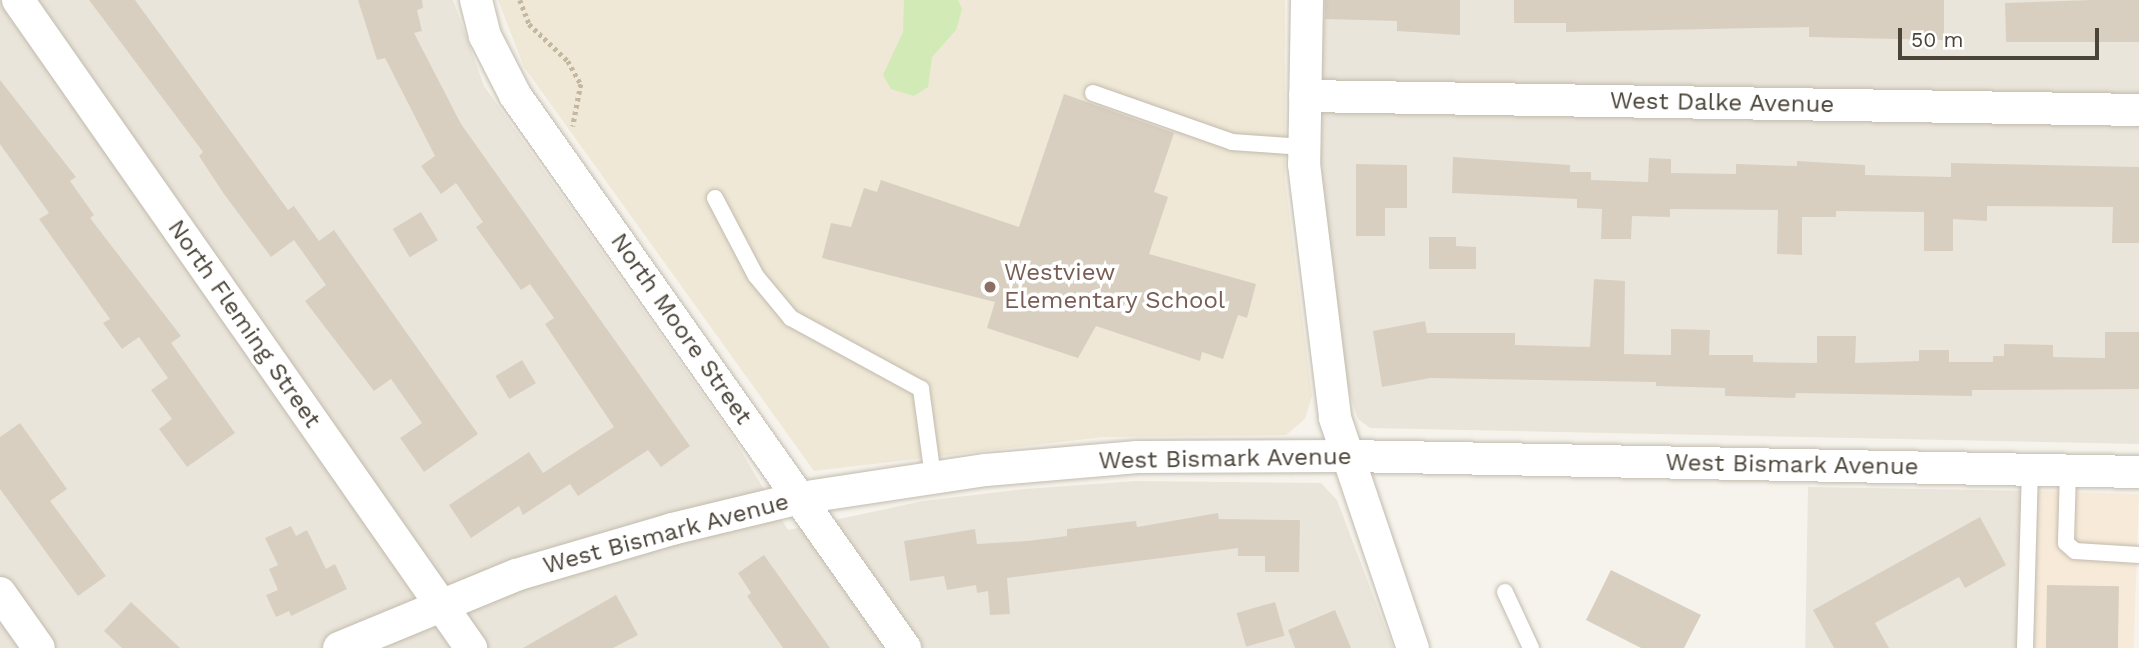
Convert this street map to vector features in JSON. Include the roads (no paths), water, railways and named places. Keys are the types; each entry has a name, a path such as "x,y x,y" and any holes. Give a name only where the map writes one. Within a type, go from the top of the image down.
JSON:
{"street":[{"name":"North Fleming Street","path":"18,0 471,648"},
{"name":"North Moore Street","path":"476,0 485,36 514,95 905,648"},
{"path":"1307,0 1304,147 1323,338 1335,418 1378,556 1413,648"},
{"name":"West Dalke Avenue","path":"1305,96 2139,110"},
{"name":"West Bismark Avenue","path":"339,648 516,575 800,498 933,477 1137,457 1349,456 2139,472"},
{"path":"0,593 39,648"}],"lane":[{"path":"1093,93 1232,142 1304,147"},
{"path":"715,198 756,276 791,318 921,389 933,477"},
{"path":"2025,648 2031,470"},
{"path":"2068,470 2066,543 2075,551 2139,555"},
{"path":"1505,592 1531,648"}],"place":[{"name":"Westview Elementary School","path":"990,287"}]}
